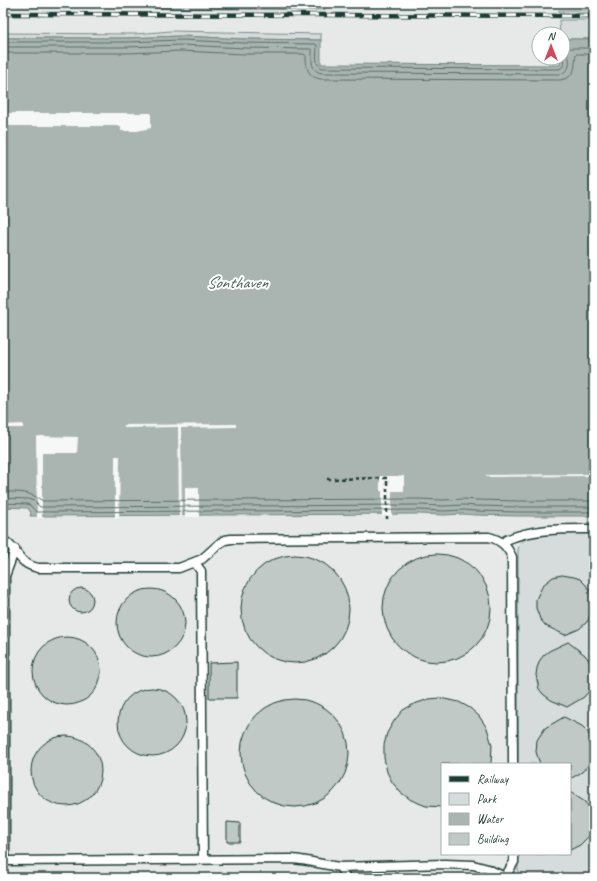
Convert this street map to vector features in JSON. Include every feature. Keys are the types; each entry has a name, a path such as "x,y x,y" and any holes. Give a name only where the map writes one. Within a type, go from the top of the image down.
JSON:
{"lane":[{"path":"504,545 506,540 529,532 558,529 594,528"},
{"path":"3,540 15,549 21,560 26,564 38,568 179,568 195,563 202,559 220,543 231,539 489,537 500,541 512,556 513,763"},
{"path":"15,549 5,576 4,861 292,858 303,859 326,865 340,866 446,864 473,865 488,869 506,877 514,862 514,855"},
{"path":"195,563 201,571 202,859"},
{"path":"340,866 346,878"}],"path":[{"path":"327,478 387,478 387,519"}],"shaded area":[{"path":"3,3 594,3 594,878 3,878"}],"green space":[{"path":"149,3 323,3 325,10 148,8"},
{"path":"559,10 594,10 594,13 559,13"},
{"path":"559,20 594,20 594,39 571,39 571,26 559,26"},
{"path":"171,31 321,34 321,40 181,36 126,38 3,38 3,33 135,34"},
{"path":"562,533 594,533 594,878 518,878 518,855 571,855 571,763 518,763 518,549 521,542 527,538"}],"water":[{"name":"Sonthaven","path":"181,36 321,40 321,64 531,66 571,66 571,39 594,39 594,516 419,514 30,516 31,513 28,508 3,507 3,38 126,38"}],"pier":[{"path":"3,113 151,113 151,128 137,131 121,131 121,126 3,126"},
{"path":"23,424 23,428 3,428 3,425"},
{"path":"236,424 236,427 181,428 182,517 179,517 178,427 124,428 124,425"},
{"path":"36,437 78,437 77,453 42,453 42,518 37,518"},
{"path":"115,456 120,456 119,518 115,518"},
{"path":"594,474 594,476 486,477 486,475"},
{"path":"380,476 404,476 404,491 392,491 392,516 382,517 382,491 380,491"},
{"path":"185,487 199,487 199,517 185,517"}],"building":[{"path":"437,554 458,558 475,570 487,587 491,608 487,629 475,646 458,658 437,662 416,658 399,646 387,629 383,608 387,587 399,570 416,558"},
{"path":"295,555 316,559 333,571 345,588 349,609 345,630 333,647 316,659 295,663 274,659 257,647 245,630 241,609 245,588 257,571 274,559"},
{"path":"562,575 580,579 586,585 593,599 592,613 587,622 579,629 565,635 546,626 540,619 536,608 536,599 543,585 553,577"},
{"path":"81,588 90,591 93,600 90,609 81,612 72,609 69,600 72,591"},
{"path":"151,589 164,592 175,599 182,610 185,623 182,636 175,647 164,654 151,657 138,654 127,647 120,636 117,623 120,610 127,599 138,592"},
{"path":"67,637 80,640 91,647 98,658 101,671 98,684 91,695 80,702 67,705 54,702 43,695 36,684 33,671 36,658 43,647 54,640"},
{"path":"568,642 585,655 590,662 593,677 589,691 584,697 567,707 551,700 543,694 539,689 536,675 540,660 544,655"},
{"path":"237,662 237,698 209,698 209,663"},
{"path":"152,688 165,691 176,698 183,709 186,722 183,735 176,746 165,753 152,756 139,753 128,746 121,735 118,722 121,709 128,698 139,691"},
{"path":"440,698 459,702 470,708 479,716 487,728 492,745 491,763 441,763 441,807 426,806 411,800 400,792 392,782 387,772 384,758 384,745 387,733 394,721 403,710 414,704 429,699"},
{"path":"295,699 316,703 333,715 345,732 349,753 345,774 333,791 316,803 295,807 274,803 257,791 245,774 241,753 245,732 257,715 274,703"},
{"path":"564,717 582,726 587,731 592,739 592,757 590,763 582,772 571,778 571,763 540,763 536,752 537,740 545,728"},
{"path":"66,736 85,742 95,752 101,771 95,790 85,800 66,806 47,800 37,790 31,771 37,752 47,742"},
{"path":"571,793 585,802 590,809 593,818 590,835 580,845 571,850"},
{"path":"227,822 240,823 240,842 227,842"}],"railway":[{"path":"3,14 594,16"}]}
